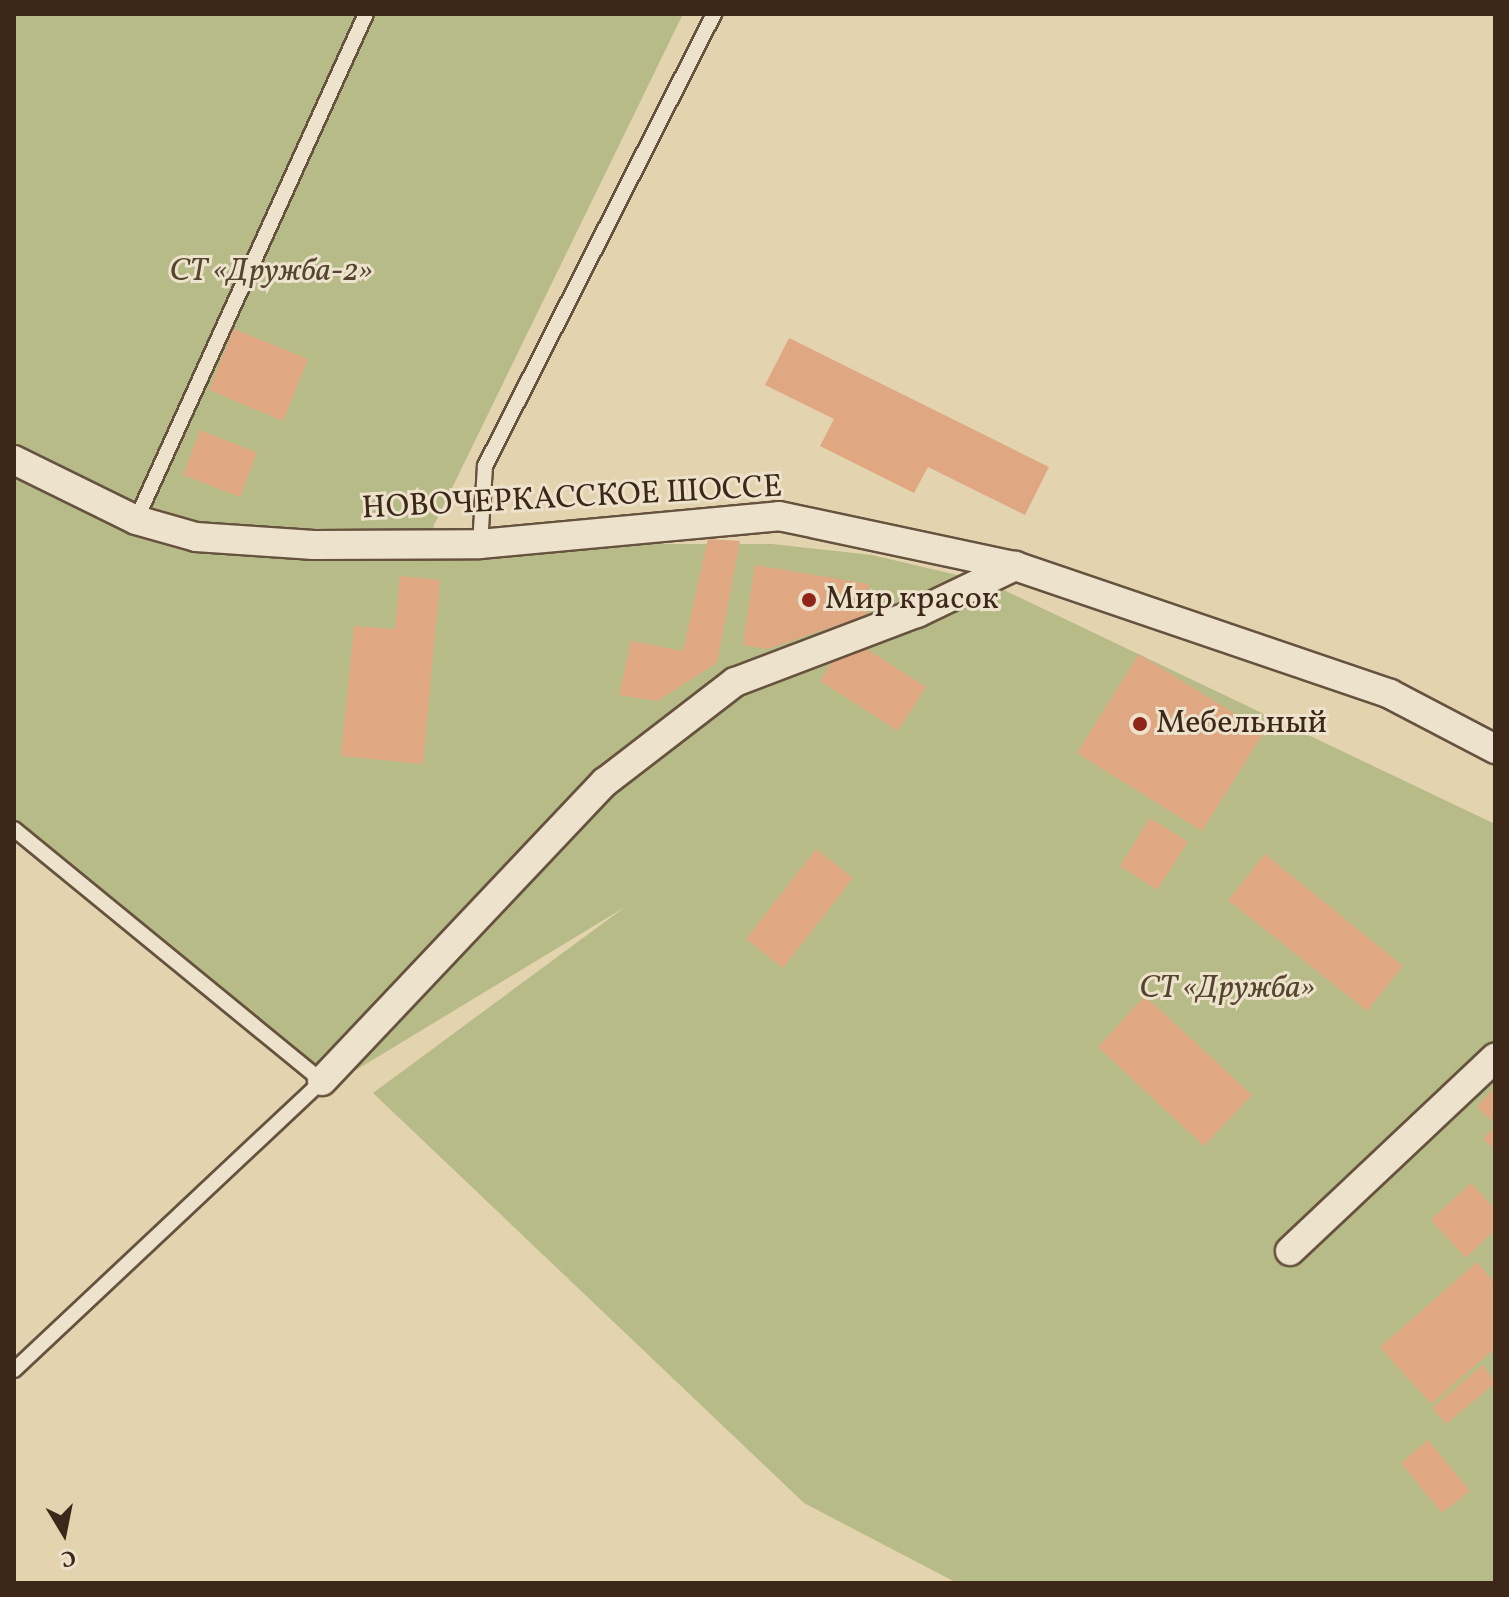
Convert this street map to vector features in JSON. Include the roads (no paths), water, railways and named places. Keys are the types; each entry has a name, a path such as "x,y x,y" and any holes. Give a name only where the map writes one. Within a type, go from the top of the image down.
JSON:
{"street":[{"name":"НОВОЧЕРКАССКОЕ ШОССЕ","path":"14,460 136,520 225,539 314,545 480,544 779,516 1015,566 1390,694 1495,749"},
{"path":"322,1081 605,782 735,682 917,613 1015,566"},
{"path":"1290,1251 1495,1058"}],"lane":[{"path":"136,520 366,14"},
{"path":"480,544 485,466 714,14"},
{"path":"14,829 322,1081 14,1370"}],"place":[{"name":"Мир красок","path":"809,600"},
{"name":"Мебельный","path":"1140,724"}],"park label":[{"name":"СТ «Дружба-2»","path":"271,272"},
{"name":"СТ «Дружба»","path":"1227,989"}]}
